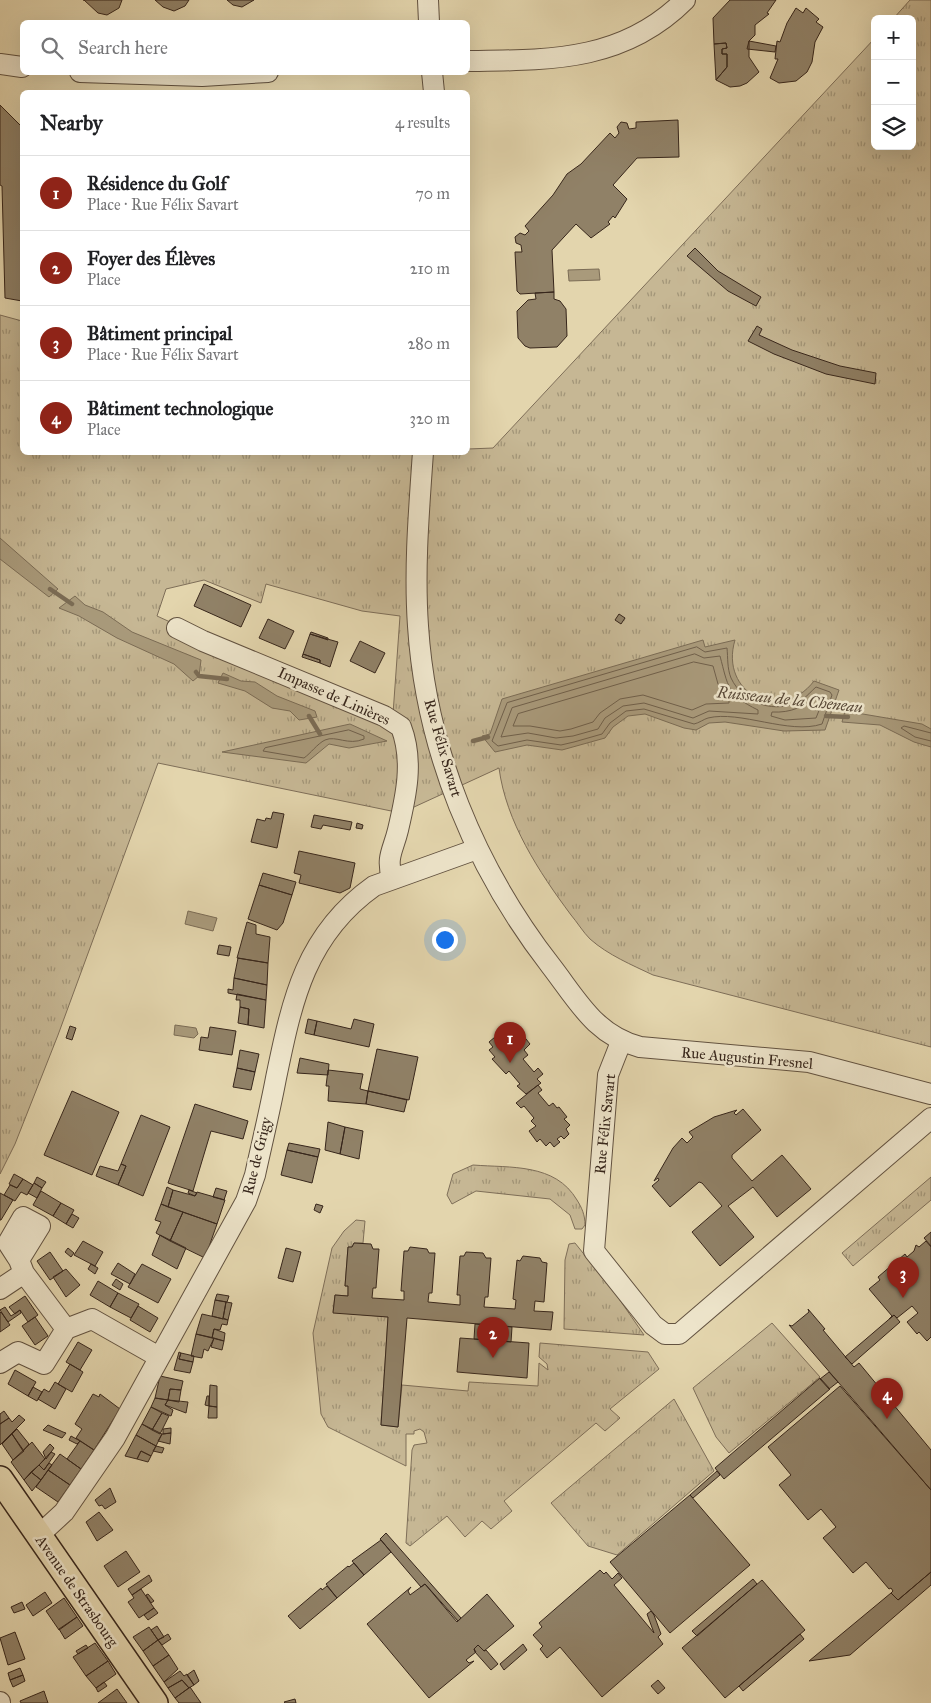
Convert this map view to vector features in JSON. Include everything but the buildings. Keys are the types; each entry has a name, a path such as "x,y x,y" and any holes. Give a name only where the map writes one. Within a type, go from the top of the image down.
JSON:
{"main road":[{"name":"Avenue de Strasbourg","path":"0,1479 155,1703"}],"street":[{"path":"428,0 429,20"},
{"path":"470,61 541,60 576,56 604,49 640,34 667,16 685,0"},
{"path":"0,64 20,66"},
{"path":"172,75 218,75"},
{"path":"432,75 434,90"},
{"name":"Rue Félix Savart","path":"423,455 416,571 418,625 434,730 448,776 477,849 503,897 532,941 594,1023 621,1042 608,1075 594,1251 653,1325 665,1334 679,1334 931,1118"},
{"name":"Impasse de Linières","path":"177,628 202,641 384,716 401,727 409,751 408,776 397,832 388,854 392,879"},
{"name":"Rue de Grigy","path":"38,1536 64,1512 115,1438 225,1243 246,1201 255,1175 292,1004 313,953 332,927 365,893 392,879 477,849"},
{"name":"Rue Augustin Fresnel","path":"621,1042 664,1050 809,1062 931,1094"},
{"path":"0,1289 21,1266 66,1329"},
{"path":"0,1363 18,1352 44,1364 66,1329 92,1319 159,1357"}],"green space":[{"path":"910,0 931,0 931,1047 653,975 604,950 585,933 559,899 536,864 516,827 503,788 499,768 401,813 158,763 58,1035 15,1144 0,1174 0,315 20,320 20,455 470,455 470,449 493,448 871,42 871,150 916,150 916,15 897,15","holes":["204,580 261,603 266,584 362,611 400,616 393,714 205,638 157,616 166,589"]},
{"path":"473,1165 531,1170 557,1179 568,1188 577,1200 583,1212 585,1225 582,1229 575,1229 570,1215 550,1199 476,1191 452,1204 447,1195 453,1174"},
{"path":"931,1177 931,1200 853,1266 842,1253"},
{"path":"356,1220 365,1221 363,1243 354,1243 352,1247 348,1247 345,1286 348,1286 348,1296 335,1295 333,1312 388,1317 381,1425 398,1427 402,1385 468,1391 469,1382 538,1386 539,1363 548,1370 547,1364 539,1357 540,1343 648,1352 659,1369 610,1409 620,1418 605,1431 596,1423 504,1501 512,1511 491,1529 482,1521 465,1537 447,1516 410,1546 406,1543 412,1450 414,1445 427,1443 424,1432 420,1429 414,1431 414,1434 406,1434 406,1466 328,1427 321,1414 313,1333 332,1248 344,1231"},
{"path":"575,1243 615,1293 644,1335 564,1329 565,1260 569,1244"},
{"path":"772,1323 820,1377 729,1453 716,1437 693,1388"},
{"path":"674,1399 714,1471 617,1555 588,1546 551,1503"}],"water":[{"path":"599,269 600,280 569,281 568,270"},
{"path":"0,538 58,589 49,597 0,559"},
{"path":"75,596 85,605 103,612 132,632 201,660 199,676 193,681 174,664 117,638 79,616 59,608"},
{"path":"703,640 705,647 735,640 732,659 736,675 744,688 756,697 770,701 785,701 800,694 814,681 839,690 825,730 784,731 725,722 709,723 696,730 684,728 645,714 628,716 613,727 605,738 562,750 527,745 495,752 482,736 490,734 502,699"},
{"path":"223,673 241,681 255,682 277,696 315,711 317,717 299,720 290,711 272,708 245,691 218,683"},
{"path":"845,711 922,724 931,729 931,747 914,742 880,725 842,722"},
{"path":"350,724 387,741 349,748 329,744 306,763 222,752"},
{"path":"188,911 217,918 213,931 185,924"},
{"path":"175,1025 196,1028 198,1034 194,1038 174,1035"}],"waterway":[{"name":"Ruisseau de la Cheneau","path":"50,589 72,604"},
{"name":"Ruisseau de la Cheneau","path":"196,672 199,676 227,679"},
{"name":"Ruisseau de la Cheneau","path":"309,716 320,734"},
{"name":"Ruisseau de la Cheneau","path":"826,716 848,717"},
{"name":"Ruisseau de la Cheneau","path":"473,741 488,737"}],"place":[{"name":"Résidence du Golf","path":"510,1063"},
{"name":"Bâtiment principal","path":"903,1298"},
{"name":"Foyer des Élèves","path":"493,1358"},
{"name":"Bâtiment technologique","path":"887,1419"}]}
